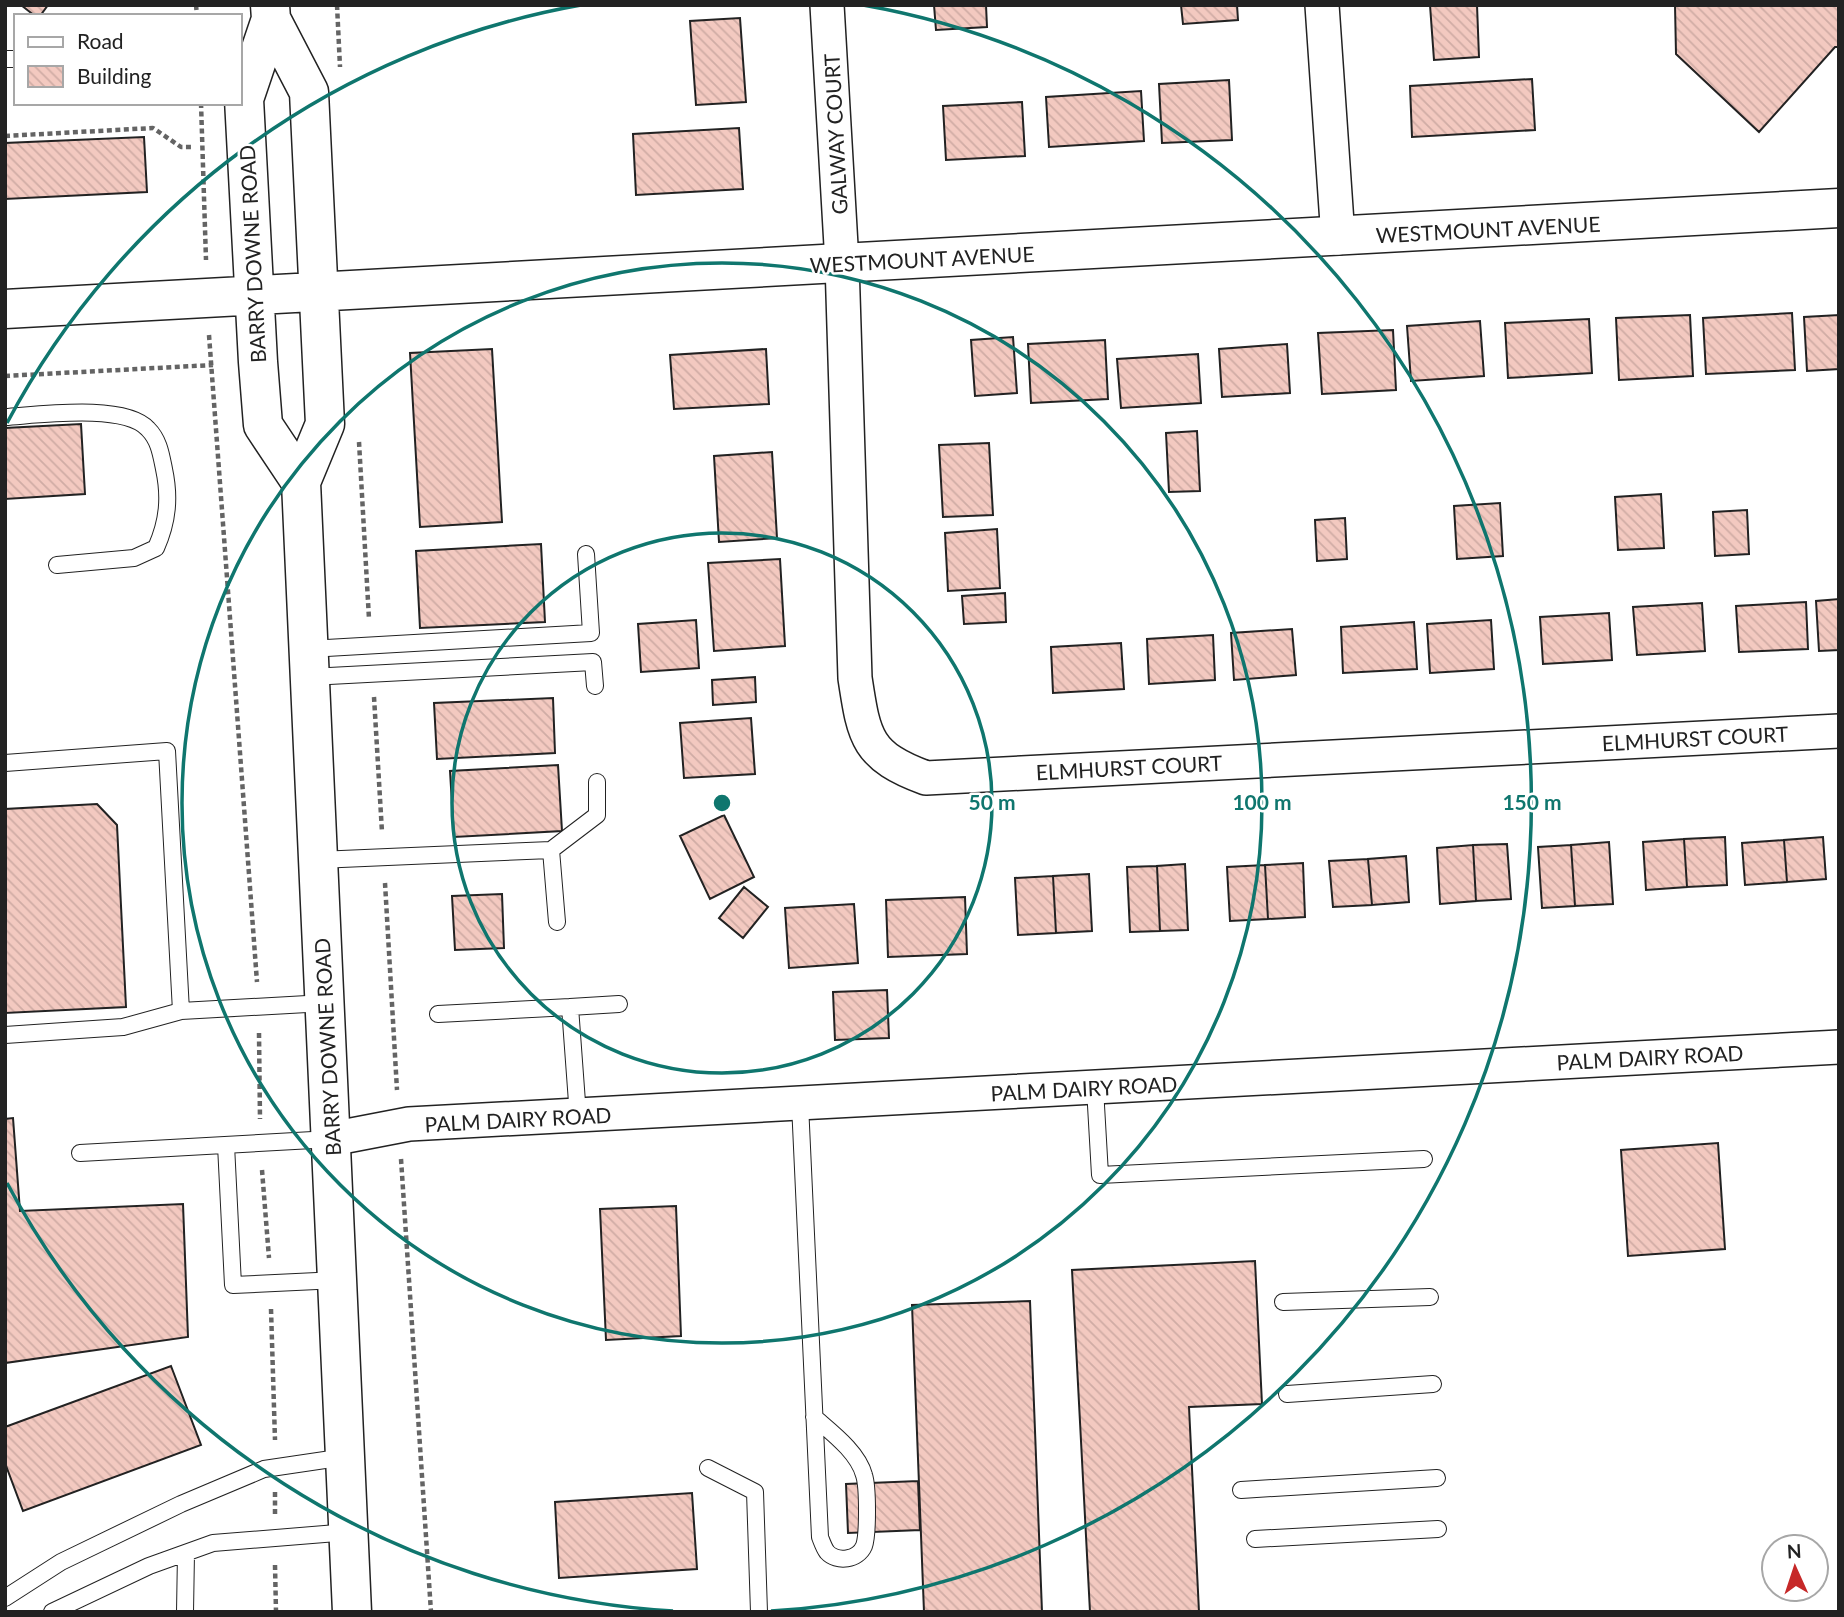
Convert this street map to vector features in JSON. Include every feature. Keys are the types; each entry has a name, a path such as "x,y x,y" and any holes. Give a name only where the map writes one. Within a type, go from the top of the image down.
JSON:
{"main road":[{"name":"BARRY DOWNE ROAD","path":"271,12 309,92 325,424 301,482 352,1612"},
{"name":"BARRY DOWNE ROAD","path":"271,12 244,99 258,362 263,425 301,482"},
{"name":"WESTMOUNT AVENUE","path":"5,309 1338,238 1839,208"}],"street":[{"name":"GALWAY COURT","path":"827,5 842,263"},
{"path":"1322,5 1338,238"},
{"name":"ELMHURST COURT","path":"842,263 855,678 863,726 875,749 895,767 926,778 1839,731"},
{"name":"PALM DAIRY ROAD","path":"331,1139 399,1126 1839,1047"}],"lane":[{"path":"5,417 121,415 147,427 159,445 168,488 166,526 156,548 134,558 57,565"},
{"path":"310,663 371,646 591,633 586,554"},
{"path":"310,663 372,675 593,662 595,686"},
{"path":"5,763 167,751 181,1011"},
{"path":"318,860 551,850 597,815 597,782"},
{"path":"551,850 556,922"},
{"path":"5,1035 123,1027 181,1011 325,1003"},
{"path":"438,1014 619,1004"},
{"path":"570,1007 578,1116"},
{"path":"1095,1088 1100,1175 1424,1159"},
{"path":"800,1104 814,1417 820,1537 828,1553 838,1559 852,1558 863,1550 866,1538 864,1475 853,1455 814,1417"},
{"path":"80,1153 331,1139"},
{"path":"226,1145 233,1285 338,1280"},
{"path":"1283,1303 1430,1297"},
{"path":"1287,1394 1433,1384"},
{"path":"5,1598 61,1562 181,1504 275,1467 346,1457"},
{"path":"708,1468 755,1492 759,1612"},
{"path":"1241,1490 1437,1478"},
{"path":"1255,1539 1438,1529"},
{"path":"52,1612 149,1566 213,1543 349,1532"},
{"path":"185,1612 186,1553"}],"path":[{"path":"337,5 341,72"},
{"path":"201,105 207,299 259,1008 260,1143 271,1283 276,1612"},
{"path":"5,136 153,128 181,147 193,147"},
{"path":"5,376 258,362"},
{"path":"359,428 371,646"},
{"path":"372,675 430,1612"}],"building":[{"path":"21,5 48,5 41,14 32,14"},
{"path":"934,5 986,5 987,27 936,30"},
{"path":"1181,5 1237,5 1238,20 1183,24"},
{"path":"1430,5 1477,5 1479,57 1434,60"},
{"path":"1675,5 1839,5 1839,47 1835,47 1759,132 1676,54"},
{"path":"740,18 746,102 696,105 690,21"},
{"path":"1532,79 1535,130 1412,137 1410,86"},
{"path":"1229,80 1232,140 1162,143 1159,84"},
{"path":"1141,91 1144,141 1049,147 1046,97"},
{"path":"1022,102 1025,156 946,160 943,106"},
{"path":"739,128 743,189 636,195 633,134"},
{"path":"144,137 147,192 5,199 5,143"},
{"path":"1792,313 1795,370 1706,374 1703,318"},
{"path":"1690,315 1693,376 1619,380 1616,318"},
{"path":"1839,315 1839,369 1807,371 1804,317"},
{"path":"1589,319 1592,373 1508,378 1505,323"},
{"path":"1480,321 1484,376 1411,381 1407,326"},
{"path":"1393,330 1396,390 1322,394 1318,333"},
{"path":"1013,337 1017,393 975,396 971,340"},
{"path":"1105,340 1108,399 1031,403 1028,344"},
{"path":"1287,344 1290,393 1222,397 1219,349"},
{"path":"492,349 502,522 420,527 410,353"},
{"path":"766,349 769,404 674,409 670,355"},
{"path":"1198,354 1201,403 1121,408 1117,359"},
{"path":"81,424 85,494 5,499 5,428"},
{"path":"1197,431 1200,491 1169,492 1166,433"},
{"path":"989,443 993,515 943,517 939,445"},
{"path":"772,452 777,538 719,542 714,456"},
{"path":"1661,494 1664,548 1618,550 1615,497"},
{"path":"1500,503 1503,556 1457,559 1454,506"},
{"path":"1747,510 1749,554 1715,556 1713,512"},
{"path":"1345,518 1347,559 1317,561 1315,520"},
{"path":"997,529 1000,588 948,591 945,533"},
{"path":"541,544 545,622 420,628 416,551"},
{"path":"780,559 785,646 714,651 708,563"},
{"path":"1005,593 1006,622 964,624 962,596"},
{"path":"1839,599 1839,650 1819,651 1816,601"},
{"path":"1806,602 1808,649 1739,652 1736,606"},
{"path":"1702,603 1705,651 1637,655 1633,607"},
{"path":"1609,613 1612,660 1543,664 1540,617"},
{"path":"696,620 699,668 641,672 638,624"},
{"path":"1491,620 1494,669 1430,673 1427,624"},
{"path":"1414,622 1417,669 1343,673 1341,627"},
{"path":"1292,629 1296,675 1234,680 1231,633"},
{"path":"1213,635 1215,680 1149,684 1147,639"},
{"path":"1121,643 1124,689 1053,693 1051,647"},
{"path":"755,677 756,702 713,705 712,680"},
{"path":"553,698 555,753 437,759 434,703"},
{"path":"751,718 755,774 684,778 680,723"},
{"path":"558,765 562,831 454,837 450,771"},
{"path":"97,804 117,825 126,1007 5,1013 5,809"},
{"path":"724,815 754,877 710,899 680,836"},
{"path":"1725,837 1727,885 1687,887 1684,839"},
{"path":"1823,837 1826,879 1787,882 1784,840"},
{"path":"1684,839 1687,887 1646,890 1643,842"},
{"path":"1784,840 1787,882 1745,885 1742,843"},
{"path":"1609,842 1613,904 1575,906 1571,845"},
{"path":"1507,844 1511,899 1476,901 1473,845"},
{"path":"1473,845 1476,901 1440,904 1437,848"},
{"path":"1571,845 1575,906 1542,908 1538,847"},
{"path":"1406,856 1409,902 1372,905 1368,859"},
{"path":"1368,859 1372,905 1333,907 1329,861"},
{"path":"1303,863 1305,917 1268,919 1265,865"},
{"path":"1185,864 1188,930 1160,931 1157,866"},
{"path":"1265,865 1268,919 1230,921 1227,867"},
{"path":"1157,866 1160,931 1130,932 1127,867"},
{"path":"1089,874 1092,931 1056,933 1053,876"},
{"path":"1053,876 1056,933 1018,935 1015,878"},
{"path":"744,887 768,907 743,938 719,918"},
{"path":"502,894 504,948 455,950 452,896"},
{"path":"965,897 967,954 888,957 886,900"},
{"path":"854,904 858,963 789,968 785,908"},
{"path":"887,990 889,1038 835,1040 833,992"},
{"path":"13,1118 20,1211 183,1204 188,1337 5,1363 5,1119"},
{"path":"1718,1143 1725,1249 1628,1256 1621,1150"},
{"path":"676,1206 681,1336 606,1340 600,1209"},
{"path":"1255,1261 1262,1404 1189,1407 1199,1612 1090,1612 1072,1270"},
{"path":"1030,1301 1042,1612 924,1612 912,1305"},
{"path":"171,1366 201,1445 23,1511 5,1463 5,1427"},
{"path":"918,1481 920,1530 848,1533 846,1484"},
{"path":"692,1493 697,1569 559,1578 555,1502"}]}
